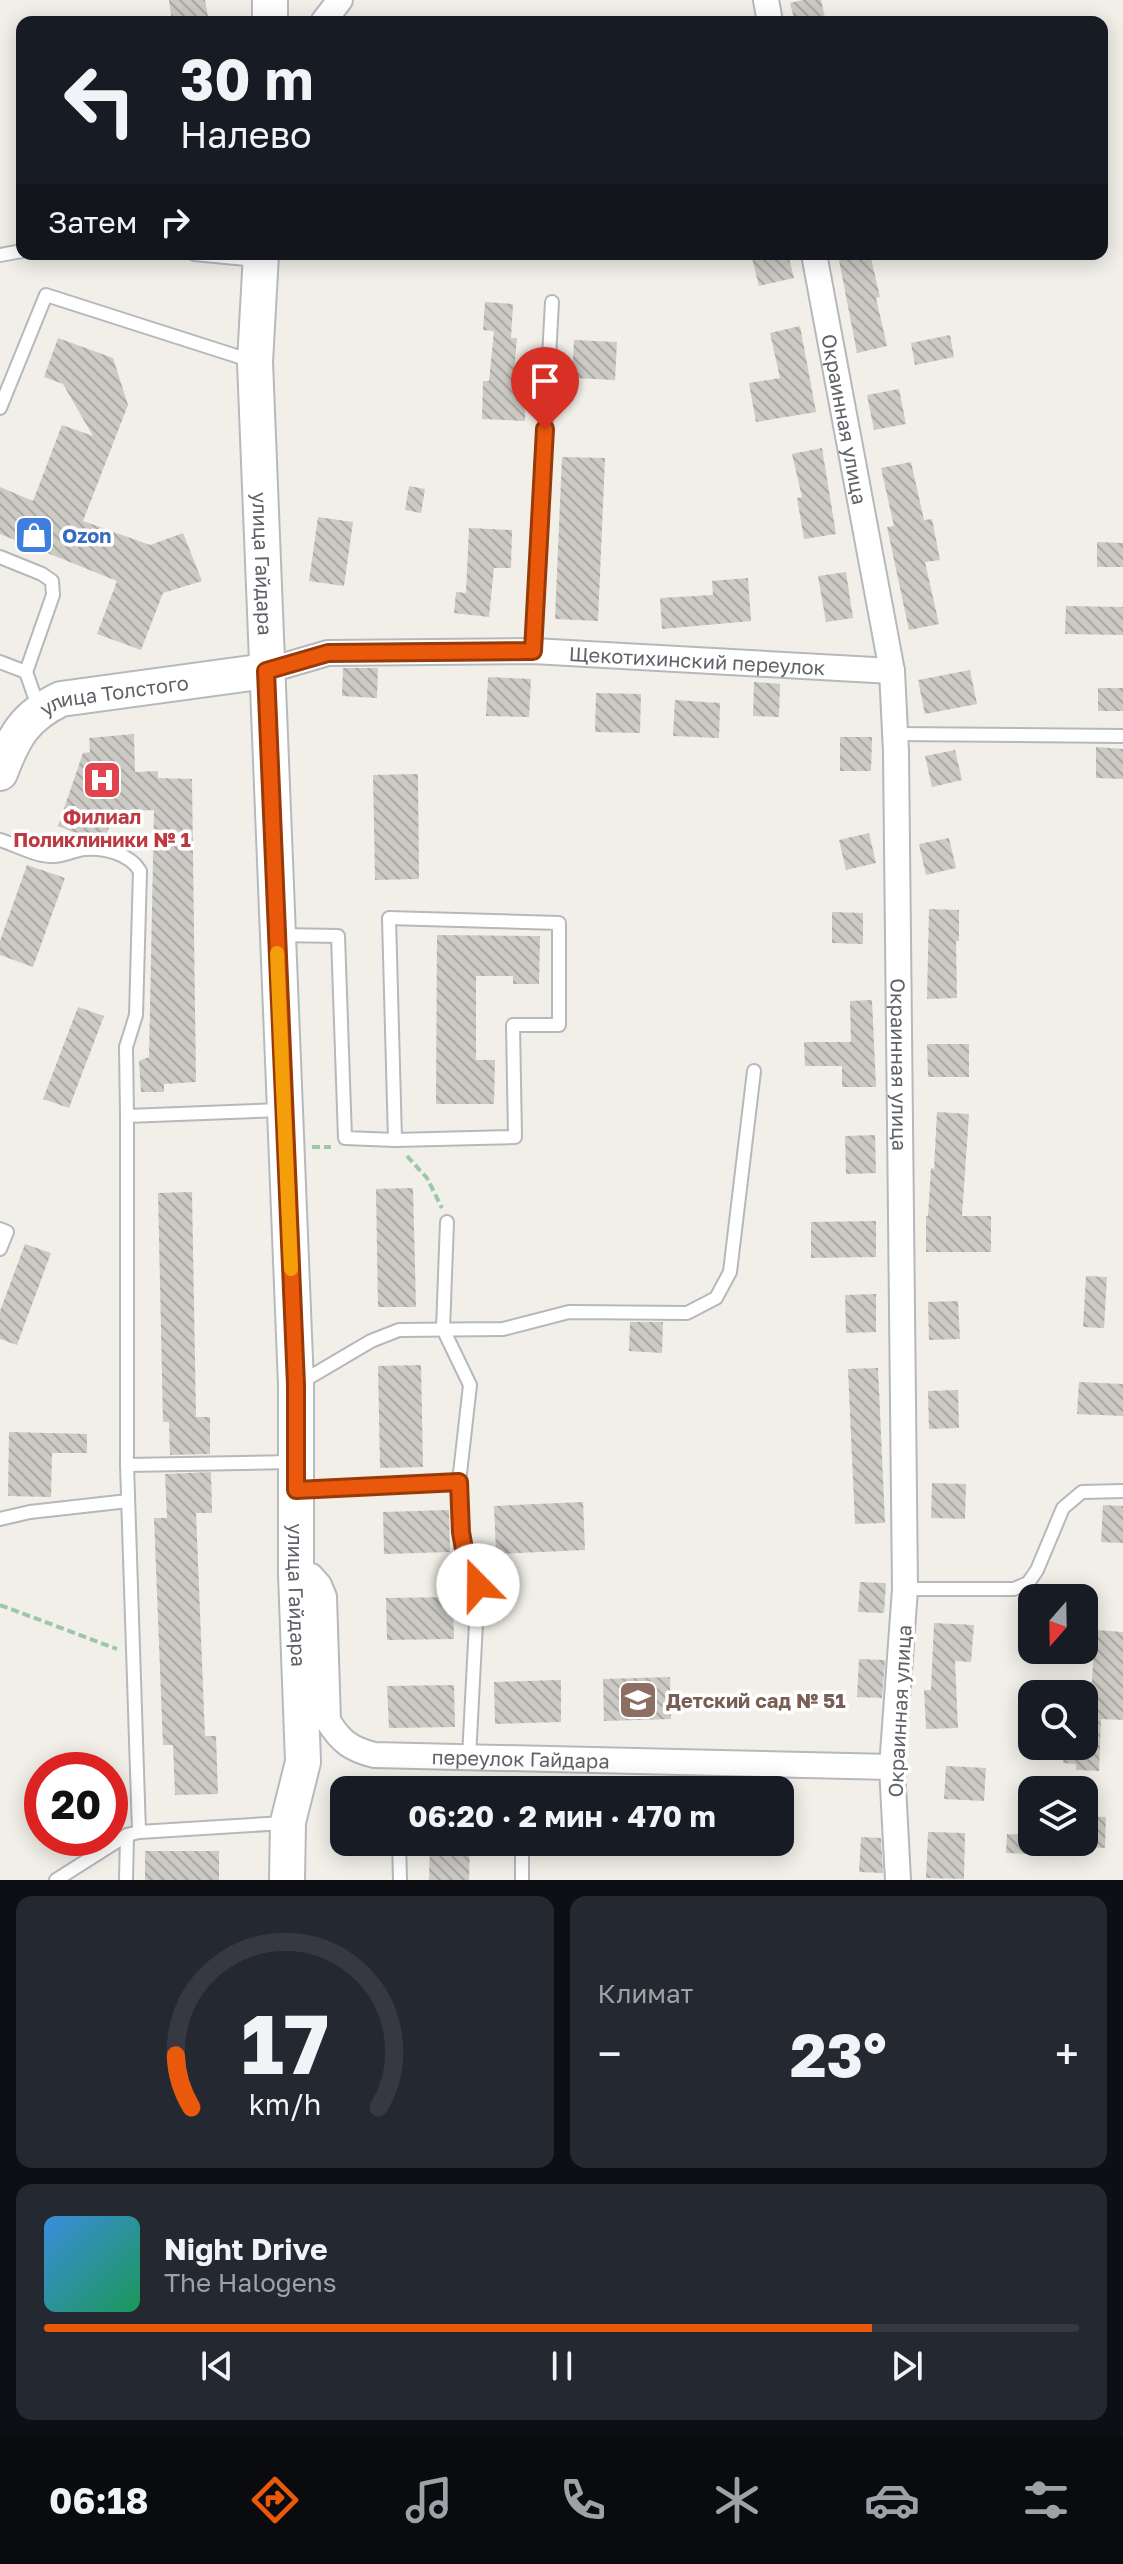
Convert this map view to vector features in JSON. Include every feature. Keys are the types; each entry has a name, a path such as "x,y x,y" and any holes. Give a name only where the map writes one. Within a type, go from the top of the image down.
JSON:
{"street":[{"path":"328,16 340,0"},
{"name":"улица Гайдара","path":"260,260 255,362 296,1385 296,1574 303,1762 288,1822 287,1880"},
{"name":"Окраинная улица","path":"815,260 892,671 905,1589 892,1767 898,1880"},
{"name":"Щекотихинский переулок","path":"266,671 328,653 533,651 892,671"},
{"name":"улица Толстого","path":"0,773 22,727 39,709 61,699 266,671"},
{"name":"переулок Гайдара","path":"296,1574 311,1576 324,1597 328,1721 339,1738 353,1750 374,1755 892,1767"}],"lane":[{"path":"0,408 46,295 255,362"},
{"path":"533,651 552,302"},
{"path":"0,557 52,581 53,595 26,672 39,709"},
{"path":"0,662 26,672"},
{"path":"895,734 1123,736"},
{"path":"0,840 54,856 97,848 126,856 134,861 140,871 136,1015 126,1047 127,1465 133,1655 133,1833 126,1880"},
{"path":"277,935 338,936 345,1138 397,1146 515,1137 513,1025 559,1025 559,923 389,918 397,1146"},
{"path":"296,1385 371,1341 399,1330 503,1329 569,1312 687,1313 716,1298 730,1272 754,1071"},
{"path":"127,1116 284,1110"},
{"path":"447,1222 443,1329 470,1385 459,1482 465,1555 478,1585 469,1757"},
{"path":"0,1229 7,1232 0,1249"},
{"path":"127,1465 459,1482"},
{"path":"905,1589 1014,1589 1028,1583 1037,1570 1063,1508 1082,1492 1123,1491"},
{"path":"0,1519 30,1512 128,1501"},
{"path":"56,1880 133,1833 288,1822"},
{"path":"399,1856 400,1880"},
{"path":"522,1856 522,1880"}],"path":[{"path":"397,1146 427,1178 447,1222"},
{"path":"0,1605 133,1655"}],"building":[{"path":"169,0 205,0 208,16 171,16"},
{"path":"821,0 825,16 793,16 790,3"},
{"path":"752,260 790,260 794,278 759,286"},
{"path":"839,260 871,260 880,297 876,298 887,346 857,353"},
{"path":"485,302 513,304 511,338 517,338 513,382 526,382 525,421 482,419 483,381 489,381 494,331 483,330"},
{"path":"800,326 816,412 756,422 749,383 780,378 770,333"},
{"path":"950,335 954,357 915,365 911,343"},
{"path":"58,338 113,358 128,405 83,521 150,545 183,533 202,581 163,593 141,650 97,634 117,581 0,534 0,487 33,501 62,425 93,436 63,384 44,377"},
{"path":"574,340 617,342 615,380 572,378"},
{"path":"899,389 906,424 874,430 867,395"},
{"path":"822,448 836,534 804,539 797,498 802,497 792,454"},
{"path":"562,457 605,458 598,621 555,619"},
{"path":"911,462 924,520 932,519 940,560 925,562 939,624 909,630 887,527 894,526 881,468"},
{"path":"409,486 425,489 421,513 405,510"},
{"path":"318,517 353,522 344,586 309,581"},
{"path":"469,528 512,530 511,568 494,568 489,617 454,613 456,592 466,593"},
{"path":"1097,542 1123,543 1123,567 1097,567"},
{"path":"846,572 853,618 826,622 818,576"},
{"path":"748,578 751,621 662,629 660,598 713,595 712,581"},
{"path":"1066,606 1123,607 1123,635 1065,634"},
{"path":"343,668 378,668 377,698 342,696"},
{"path":"970,670 977,704 925,714 918,680"},
{"path":"488,677 531,679 529,717 486,716"},
{"path":"754,682 780,684 779,717 753,716"},
{"path":"1098,688 1123,688 1123,711 1098,711"},
{"path":"596,693 641,694 640,733 595,732"},
{"path":"675,700 720,703 719,738 673,736"},
{"path":"134,734 135,772 158,771 158,778 192,779 196,1082 164,1084 164,1092 141,1092 139,1061 149,1057 154,810 115,812 104,841 92,840 58,826 83,753 90,752 89,738"},
{"path":"840,737 872,737 871,771 840,771"},
{"path":"1096,747 1123,749 1123,779 1096,778"},
{"path":"955,750 962,780 932,787 925,756"},
{"path":"418,774 419,879 375,880 373,775"},
{"path":"869,833 876,863 846,870 839,840"},
{"path":"949,838 956,868 926,875 919,844"},
{"path":"27,865 65,878 33,967 0,955 0,941"},
{"path":"929,909 959,910 957,998 927,999"},
{"path":"832,912 863,913 863,944 832,943"},
{"path":"437,935 540,936 539,984 513,984 513,976 476,976 476,1060 495,1060 494,1104 436,1104"},
{"path":"872,1000 876,1087 842,1087 842,1066 805,1066 804,1042 851,1042 850,1001"},
{"path":"78,1007 104,1016 69,1108 43,1099"},
{"path":"927,1044 969,1044 969,1077 928,1077"},
{"path":"937,1112 969,1114 962,1216 991,1216 991,1252 926,1252 926,1216 931,1168 934,1169"},
{"path":"875,1135 876,1173 846,1174 845,1136"},
{"path":"413,1188 416,1307 378,1307 376,1189"},
{"path":"192,1192 196,1417 210,1417 210,1454 170,1455 169,1422 163,1422 158,1193"},
{"path":"876,1221 876,1257 811,1258 811,1222"},
{"path":"25,1244 51,1253 17,1345 0,1339 0,1311"},
{"path":"1086,1276 1107,1277 1104,1328 1083,1327"},
{"path":"876,1294 876,1332 846,1333 845,1295"},
{"path":"958,1301 960,1339 929,1340 928,1302"},
{"path":"630,1322 663,1322 662,1353 629,1351"},
{"path":"421,1365 423,1467 380,1468 378,1366"},
{"path":"878,1368 885,1523 855,1524 848,1369"},
{"path":"1079,1382 1123,1384 1123,1416 1077,1414"},
{"path":"958,1390 959,1428 929,1429 928,1391"},
{"path":"9,1432 87,1434 87,1453 52,1453 51,1497 8,1496"},
{"path":"211,1472 212,1513 196,1513 205,1736 216,1736 218,1794 175,1795 173,1745 163,1745 154,1518 167,1518 165,1474"},
{"path":"932,1483 966,1484 965,1519 931,1518"},
{"path":"583,1502 585,1550 496,1554 494,1506"},
{"path":"1103,1505 1123,1506 1123,1543 1101,1542"},
{"path":"449,1510 450,1552 384,1554 383,1512"},
{"path":"860,1582 886,1583 884,1613 858,1612"},
{"path":"453,1597 454,1639 387,1640 386,1598"},
{"path":"934,1623 974,1625 971,1662 955,1661 958,1728 926,1729 924,1690 931,1690"},
{"path":"1098,1630 1123,1632 1123,1720 1101,1719 1099,1771 1076,1770 1076,1764 1063,1763 1063,1760 1098,1760 1098,1680 1092,1680 1093,1664 1098,1664"},
{"path":"859,1659 885,1660 882,1698 857,1697"},
{"path":"670,1677 671,1719 604,1721 603,1679"},
{"path":"561,1680 561,1722 495,1724 494,1682"},
{"path":"454,1685 455,1727 389,1728 387,1686"},
{"path":"946,1766 986,1768 984,1801 944,1799"},
{"path":"1098,1817 1106,1817 1105,1848 1098,1848"},
{"path":"928,1832 965,1833 964,1879 926,1878"},
{"path":"1007,1834 1018,1834 1018,1853 1006,1853"},
{"path":"861,1837 881,1838 883,1873 859,1872"},
{"path":"145,1851 219,1851 219,1880 145,1880"},
{"path":"430,1856 470,1856 469,1880 429,1880"}],"slow traffic":[{"path":"277,953 291,1269"}],"place":[{"name":"Ozon","path":"34,535"},
{"name":"Филиал Поликлиники № 1","path":"102,780"},
{"name":"Детский сад № 51","path":"638,1700"}],"route":[{"path":"478,1585 465,1555 459,1482 296,1490 296,1385 266,671 328,653 533,651 545,429"}]}
